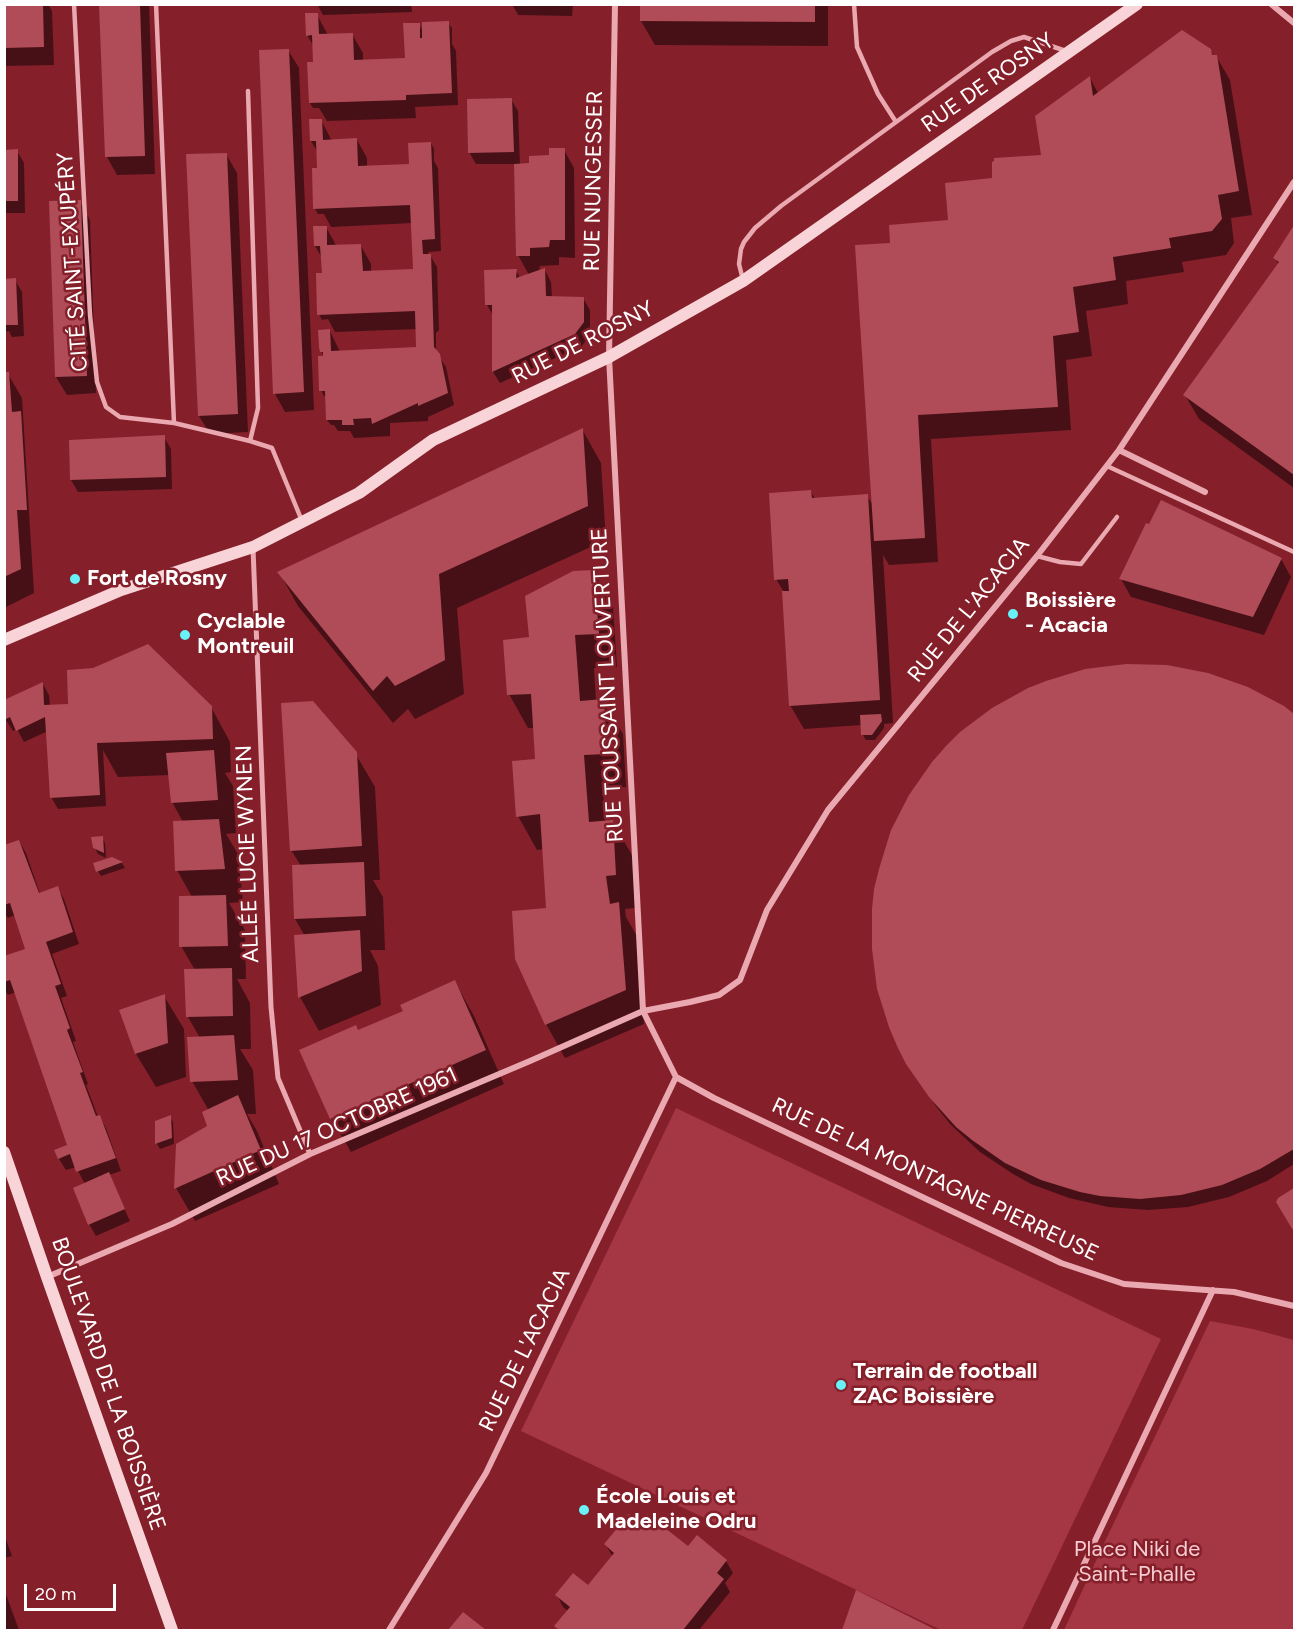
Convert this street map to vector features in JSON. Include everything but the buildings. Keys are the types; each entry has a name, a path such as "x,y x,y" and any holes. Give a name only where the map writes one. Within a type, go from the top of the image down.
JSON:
{"main road":[{"name":"RUE DE ROSNY","path":"4,640 121,590 253,547 359,493 433,441 609,357 743,281 1137,4"},
{"name":"BOULEVARD DE LA BOISSIÈRE","path":"4,1152 172,1630"}],"street":[{"name":"RUE NUNGESSER","path":"609,357 615,4"},
{"path":"1271,4 1294,23"},
{"name":"RUE DE L'ACACIA","path":"643,1011 719,995 740,980 767,910 828,810 1037,556 1119,450 1294,182"},
{"name":"RUE TOUSSAINT LOUVERTURE","path":"609,357 643,1011"},
{"path":"1119,450 1205,492"},
{"name":"ALLÉE LUCIE WYNEN","path":"253,547 272,1018 278,1078 310,1154"},
{"path":"643,1011 676,1077"},
{"name":"RUE DU 17 OCTOBRE 1961","path":"47,1277 172,1224 310,1154 643,1011"},
{"name":"RUE DE L'ACACIA","path":"389,1630 486,1473 676,1077"},
{"name":"RUE DE LA MONTAGNE PIERREUSE","path":"676,1077 714,1098 1061,1263 1124,1284 1234,1292 1294,1306"},
{"path":"1053,1630 1213,1290"}],"lane":[{"name":"CITÉ SAINT-EXUPÉRY","path":"74,4 90,315 97,382 106,408 120,417 174,423 272,448 302,521"},
{"path":"156,4 174,423"},
{"path":"854,4 857,47 878,94 896,122"},
{"path":"743,281 739,264 744,242 755,228 781,206 992,52 1011,40 1024,37 1069,52"},
{"path":"248,91 258,408 250,441"},
{"path":"1107,466 1294,552"},
{"path":"1037,556 1081,564 1117,517"}],"green space":[{"name":"Terrain de football ZAC Boissière","path":"676,1108 1161,1339 1022,1630 941,1630 521,1431"},
{"name":"Place Niki de Saint-Phalle","path":"1210,1321 1294,1340 1294,1630 1064,1630 1108,1535"}],"place":[{"name":"Fort de Rosny","path":"75,579"},
{"name":"Boissière - Acacia","path":"1013,614"},
{"name":"Cyclable Montreuil","path":"185,635"},
{"name":"Terrain de football ZAC Boissière","path":"841,1385"},
{"name":"École Louis et Madeleine Odru","path":"584,1510"}]}
